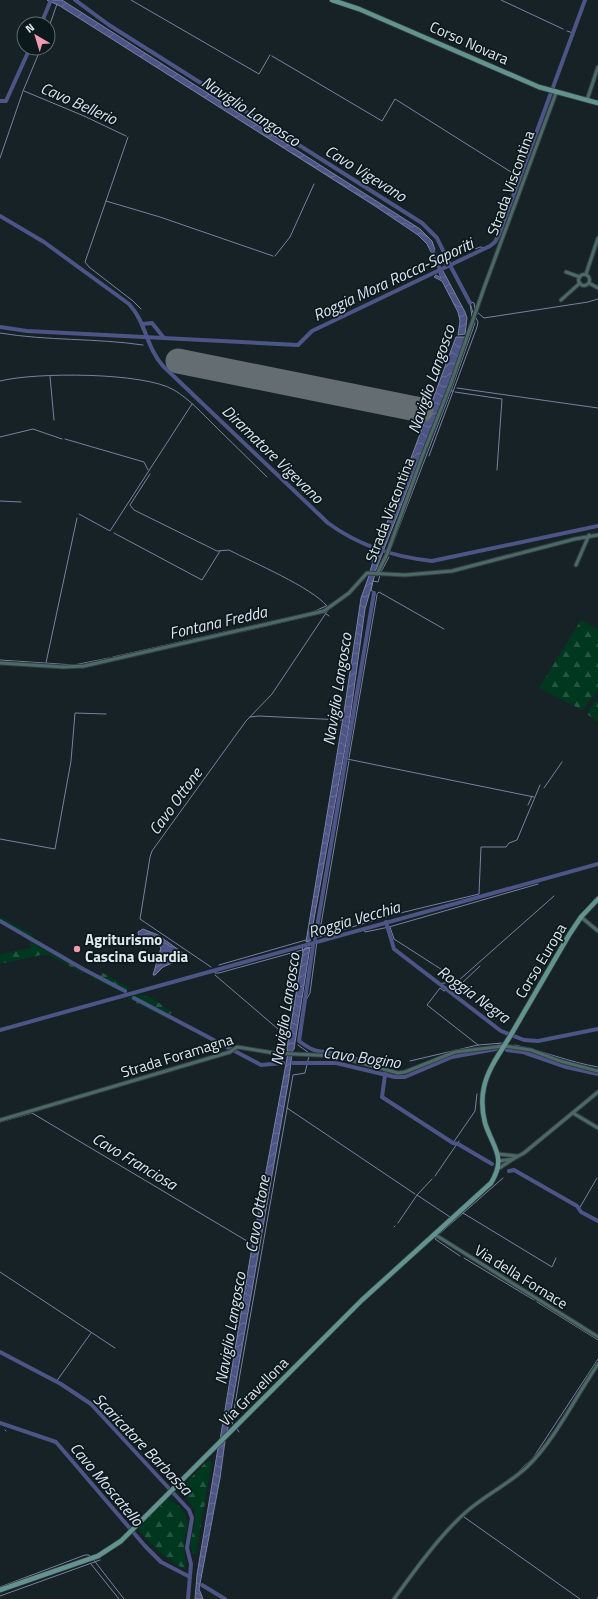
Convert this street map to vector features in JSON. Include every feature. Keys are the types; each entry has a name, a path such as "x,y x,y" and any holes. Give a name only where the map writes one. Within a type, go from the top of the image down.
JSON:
{"main road":[{"name":"Corso Novara","path":"332,0 359,9 548,90 598,103"},
{"name":"Corso Europa","path":"497,1152 486,1125 482,1101 484,1086 504,1046 569,935 581,917 598,899"},
{"name":"Via Gravellona","path":"0,1590 91,1558 112,1548 132,1531 362,1300 486,1188 498,1169 499,1161 497,1152"}],"street":[{"path":"587,100 598,67"},
{"name":"Strada Viscontina","path":"378,574 450,386 555,92"},
{"path":"566,272 580,277 586,274 596,248 598,238"},
{"path":"586,274 590,278 589,283"},
{"path":"561,300 580,283 580,277"},
{"path":"580,283 585,286 589,283"},
{"path":"589,283 598,288"},
{"path":"0,663 64,667 84,666 324,611 354,588 365,575 370,572 378,574 405,575 452,571 598,535"},
{"path":"576,565 589,536"},
{"path":"581,917 598,931"},
{"path":"504,1046 531,1050 560,1062 598,1071"},
{"name":"Strada Foramagna","path":"0,1120 230,1052 235,1048 336,1056 364,1065 404,1072 455,1052 504,1046"},
{"name":"Via Gravellona","path":"498,1169 518,1156 598,1092"},
{"path":"573,1113 598,1128"},
{"path":"497,1152 518,1156"},
{"name":"Via Gravellona","path":"499,1161 513,1159"},
{"name":"Via della Fornace","path":"434,1234 598,1337"},
{"path":"394,1599 430,1552 466,1512 518,1474 534,1460 548,1442 598,1364"}],"green space":[{"path":"581,620 598,629 598,691 582,710 539,688"},
{"path":"598,698 598,722 588,715 590,708"},
{"path":"0,916 33,935 30,939 0,923"},
{"path":"30,939 38,946 81,970 82,973 50,955 41,955 0,964 0,954 31,948"},
{"path":"103,973 131,989 121,992 92,978"},
{"path":"136,994 152,998 173,1013 163,1017 127,998"},
{"path":"207,1461 212,1462 196,1554 193,1554 190,1543 195,1524 195,1510 180,1489"},
{"path":"169,1498 183,1510 188,1524 184,1542 186,1570 160,1552 137,1528"}],"water":[{"path":"47,0 62,0 420,229 432,241 435,250 431,252 427,244 418,235 375,206 60,6"},
{"path":"443,271 465,312 467,318 465,334 458,335 460,321 458,312 442,281 434,277 436,275 441,278 439,273"},
{"path":"456,337 465,337 447,389 384,549 378,547"},
{"path":"377,550 383,552 375,572 370,571"},
{"path":"370,573 375,574 365,609 348,732 310,941 306,942 344,712 361,598"},
{"path":"143,929 158,935 183,953 181,959 163,967 155,975 153,975 161,948 154,940 144,940 140,937 138,932"},
{"path":"310,947 294,1049 292,1052 288,1052 287,1048 303,952 305,948"},
{"path":"288,1053 292,1054 289,1078 227,1433 220,1440 252,1247"},
{"path":"225,1441 220,1478 199,1589 203,1599 195,1599 197,1575 218,1448"}],"waterway":[{"path":"44,16 51,0"},
{"name":"Cavo Vigevano","path":"75,0 109,25 422,223 437,238 449,263"},
{"path":"131,0 259,74 270,55"},
{"path":"501,0 563,29"},
{"name":"Roggia Mora Rocca-Saporiti","path":"0,327 27,331 298,345 312,331 490,246 495,242 500,232 585,0"},
{"name":"Cavo Bellerio","path":"53,16 57,4"},
{"name":"Roggia Mora Rocca-Saporiti","path":"567,31 573,33"},
{"path":"0,101 6,101 26,56"},
{"name":"Cavo Bellerio","path":"0,158 23,91 38,56"},
{"path":"272,56 382,121 395,99 511,172"},
{"name":"Cavo Bellerio","path":"24,91 84,116 126,136"},
{"path":"128,137 85,262 89,267 141,309"},
{"path":"275,256 290,237 314,184"},
{"path":"106,201 160,217 273,256"},
{"name":"Diramatore Vigevano","path":"0,216 44,242 129,304 135,311 157,359 163,366 328,523 352,538 390,553 432,561 598,526"},
{"name":"Roggia Mora Rocca-Saporiti","path":"469,243 471,242 475,249 480,247 486,248"},
{"name":"Naviglio Langosco","path":"431,246 442,275"},
{"name":"Cavo Vigevano","path":"436,259 443,256 447,266"},
{"path":"451,267 470,303"},
{"path":"477,312 484,318 588,302 598,299"},
{"path":"471,302 474,303 475,310"},
{"path":"470,303 473,313"},
{"path":"470,303 472,317"},
{"path":"429,456 477,327 478,322 476,318"},
{"path":"453,391 451,391 475,323 474,320"},
{"path":"143,324 152,323 164,338"},
{"path":"0,333 18,336 107,341 143,345"},
{"path":"0,381 38,376 89,375 139,380 159,384 174,390 190,402 267,477"},
{"path":"50,376 54,420"},
{"path":"457,388 598,408"},
{"path":"391,548 451,391"},
{"path":"455,392 502,399 497,470"},
{"path":"79,514 110,531 192,404"},
{"path":"0,437 33,429 62,439"},
{"path":"65,439 144,462 148,470"},
{"path":"150,474 130,505 134,510 217,551 229,550 267,568 296,583 327,606"},
{"path":"0,501 21,502"},
{"path":"46,663 77,518"},
{"path":"114,533 202,580 220,551"},
{"path":"374,548 371,556 375,564"},
{"path":"381,572 389,557"},
{"path":"373,581 378,582 380,575"},
{"name":"Naviglio Langosco","path":"373,581 371,590 376,594"},
{"path":"377,594 379,592 444,629"},
{"path":"315,939 374,593"},
{"path":"349,758 377,595"},
{"name":"Fontana Fredda","path":"113,657 313,612 326,606"},
{"name":"Cavo Ottone","path":"211,967 140,919 150,857 152,851 246,721 272,694 328,610"},
{"name":"Fontana Fredda","path":"325,613 329,616"},
{"name":"Fontana Fredda","path":"245,631 318,614"},
{"name":"Fontana Fredda","path":"82,668 242,631"},
{"name":"Fontana Fredda","path":"0,660 74,665 109,658"},
{"path":"0,839 55,849 71,761 75,713 106,714"},
{"name":"Cavo Ottone","path":"250,717 259,716 342,720"},
{"path":"347,759 534,797"},
{"path":"319,936 349,761"},
{"path":"544,788 562,762"},
{"name":"Roggia Vecchia","path":"315,938 392,915 479,894 481,847 506,847 509,843 517,840 540,785"},
{"path":"528,805 532,796"},
{"name":"Roggia Vecchia","path":"0,1030 598,864"},
{"path":"364,929 365,932 389,927 538,884"},
{"path":"438,984 458,981 554,896"},
{"name":"Cavo Bogino","path":"0,921 83,969 125,991"},
{"name":"Roggia Negra","path":"386,922 394,949 501,1031 524,1040 538,1041 598,1029"},
{"path":"390,927 394,939 461,982"},
{"name":"Roggia Vecchia","path":"219,965 306,940"},
{"path":"305,1002 310,993 317,941"},
{"name":"Roggia Vecchia","path":"302,945 303,952"},
{"path":"313,946 299,1041 314,1050 331,1053 386,1068 382,1097 453,1143 458,1144 492,1164"},
{"path":"214,970 215,973 219,973 313,947"},
{"path":"478,1045 427,1005 440,988 444,991 461,984 480,966"},
{"name":"Cavo Ottone","path":"215,975 285,1035"},
{"name":"Cavo Bogino","path":"134,998 261,1065 283,1063"},
{"path":"410,1061 478,1045 503,1043"},
{"name":"Cavo Ottone","path":"298,1045 309,1053"},
{"path":"515,1045 598,1067"},
{"name":"Cavo Bogino","path":"293,1063 336,1063 395,1077 405,1077 452,1057 496,1049"},
{"name":"Cavo Bogino","path":"507,1050 523,1052 566,1067 598,1074"},
{"name":"Cavo Ottone","path":"234,1425 232,1423 240,1374 293,1075 305,1073 309,1056"},
{"path":"453,1143 475,1111 477,1094"},
{"path":"32,1112 67,1102"},
{"path":"287,1108 415,1194"},
{"name":"Cavo Franciosa","path":"0,1122 32,1113 252,1244"},
{"path":"435,1176 459,1141"},
{"path":"509,1171 514,1170 577,1206 581,1212 598,1221"},
{"path":"438,1235 503,1178"},
{"path":"579,1209 597,1178"},
{"path":"398,1223 417,1195 432,1179"},
{"path":"417,1195 450,1217"},
{"path":"463,1213 552,1267 556,1258"},
{"path":"436,1237 435,1239 460,1256"},
{"path":"464,1258 534,1300"},
{"path":"0,1272 115,1348"},
{"path":"537,1302 598,1340"},
{"path":"56,1382 91,1333"},
{"name":"Scaricatore Barbassa","path":"0,1352 61,1384 91,1404 189,1510 192,1518 187,1548 191,1564 188,1599"},
{"path":"468,1509 516,1474 533,1458 598,1359"},
{"name":"Cavo Moscatello","path":"0,1423 56,1442 145,1546 161,1562 188,1576"},
{"path":"464,1517 580,1599"},
{"path":"0,1587 85,1555 89,1555 91,1557"},
{"path":"93,1559 124,1599"},
{"path":"0,1596 100,1560"},
{"path":"91,1564 119,1599"},
{"name":"Cavo Moscatello","path":"202,1585 225,1599"}],"runway":[{"path":"178,361 421,410"}],"place":[{"name":"Agriturismo Cascina Guardia","path":"77,949"}]}
